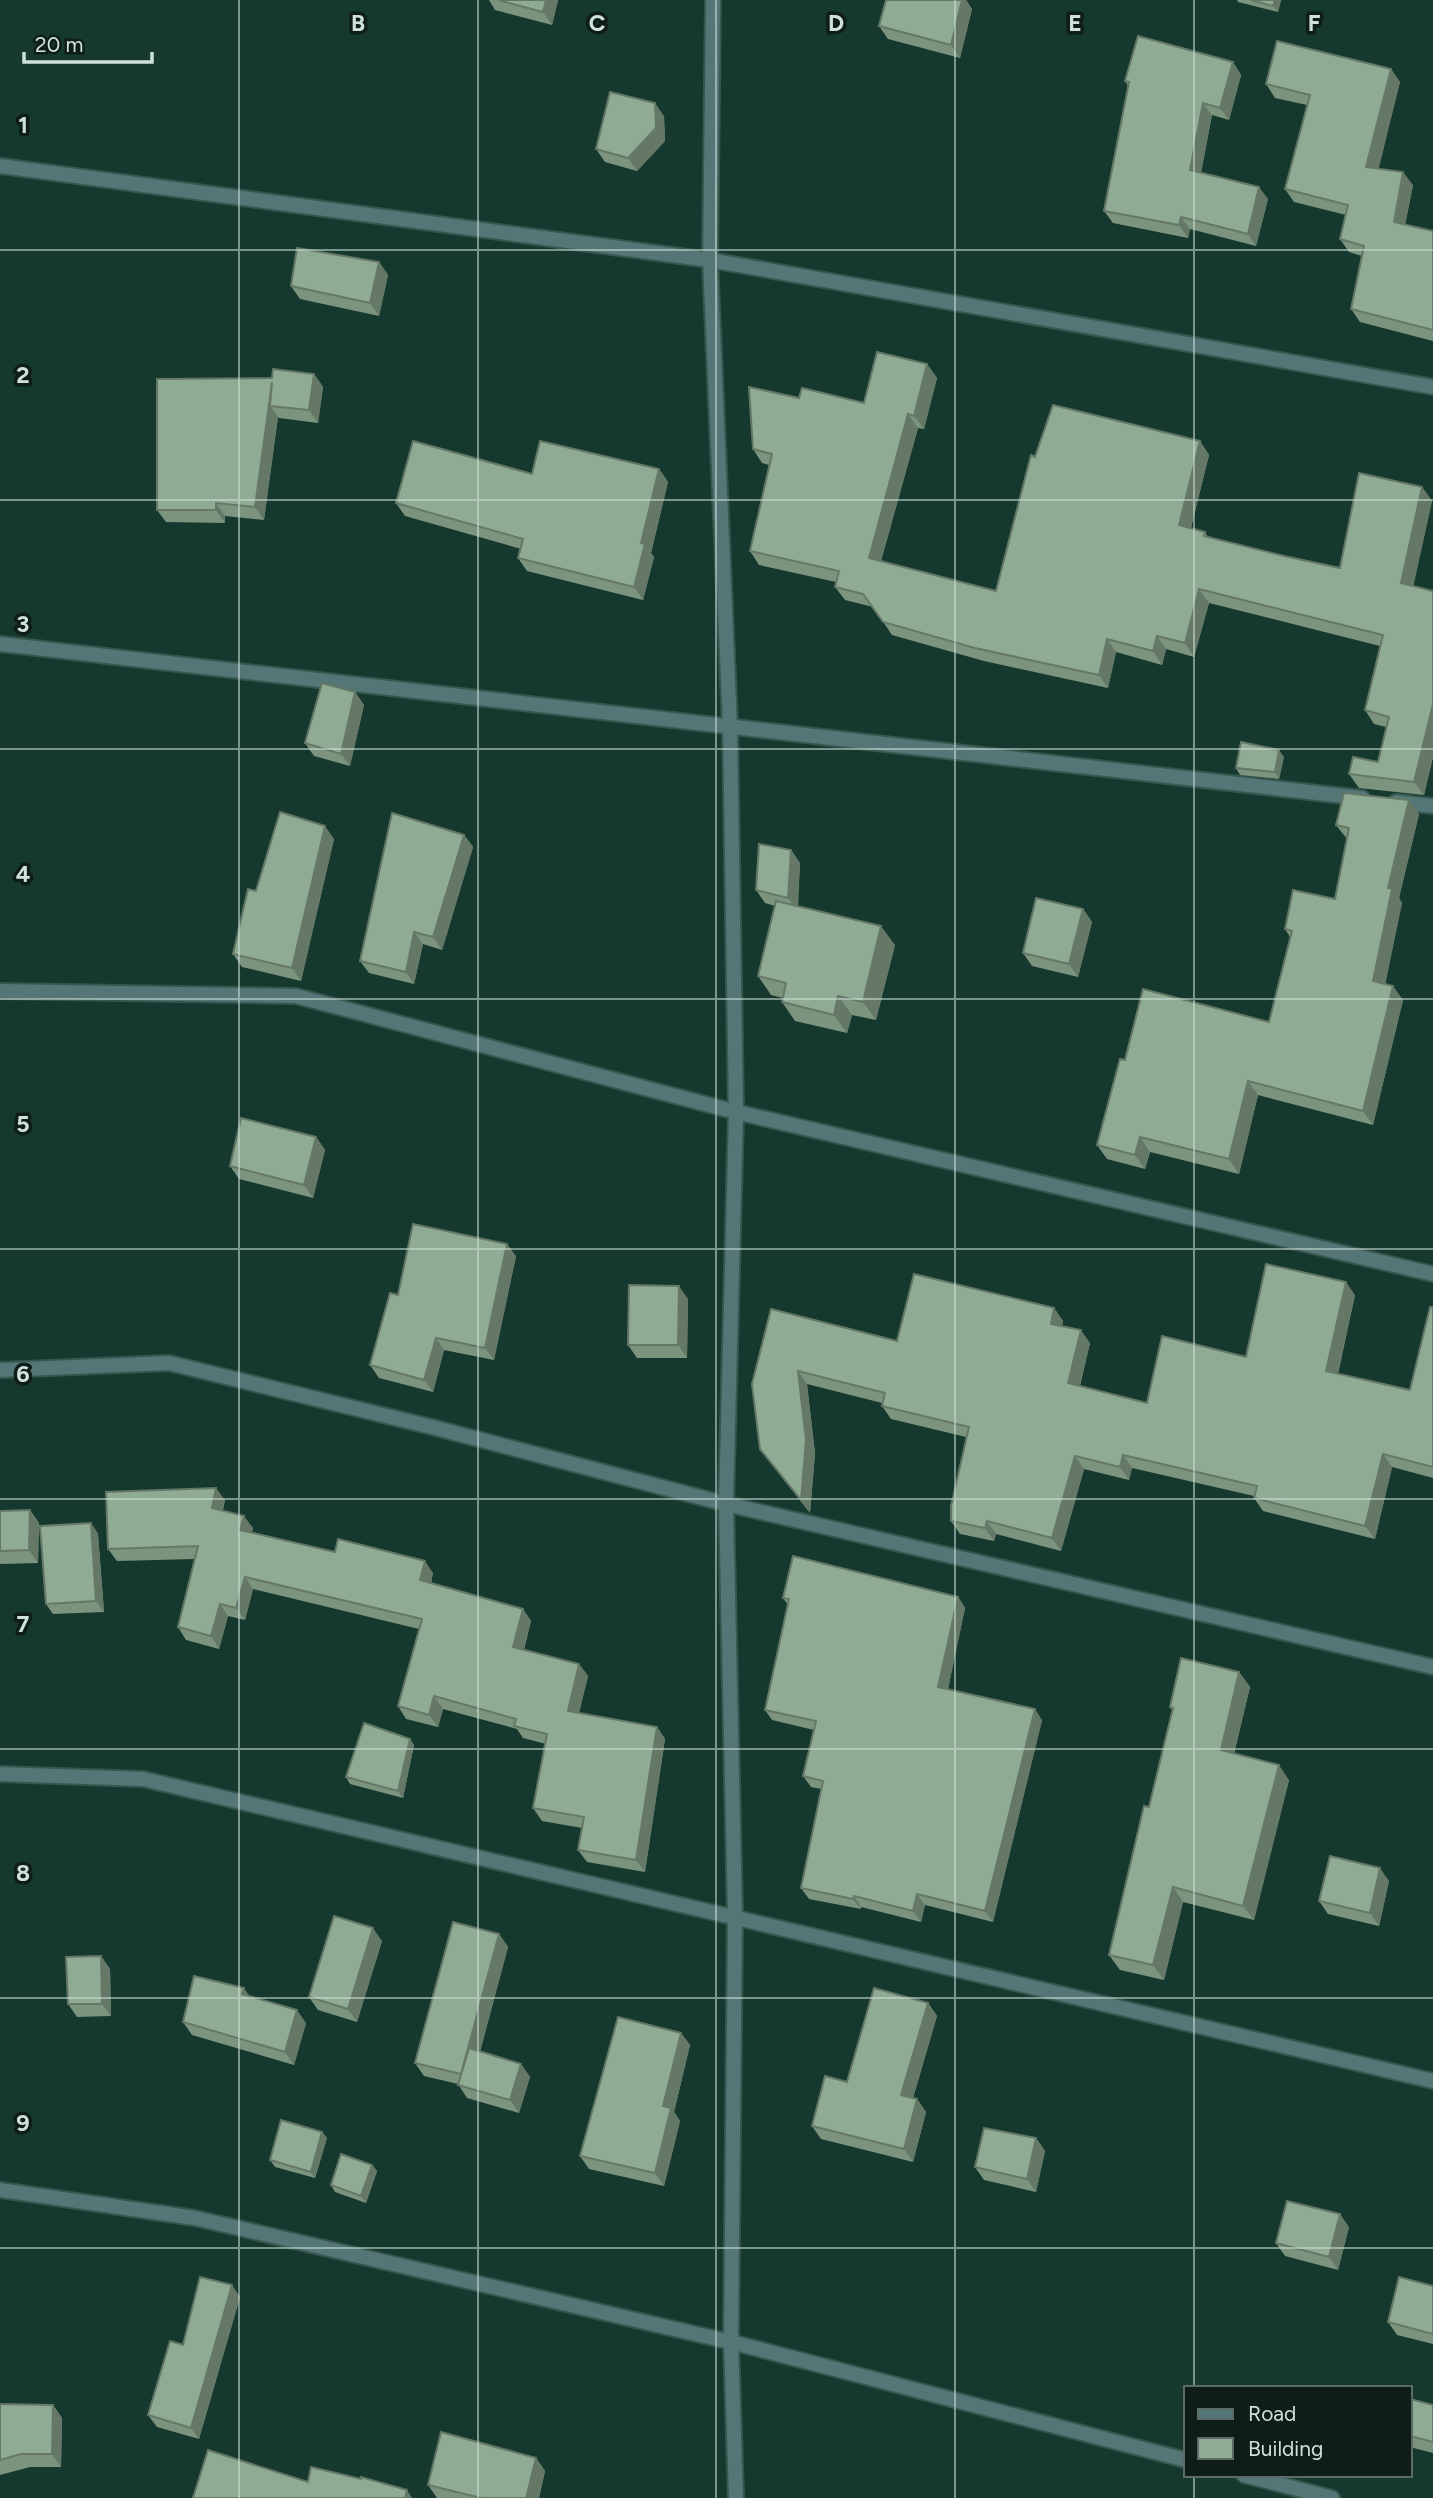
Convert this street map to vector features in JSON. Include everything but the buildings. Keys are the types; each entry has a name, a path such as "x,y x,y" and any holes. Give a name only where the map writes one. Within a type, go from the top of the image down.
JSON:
{"street":[{"path":"713,0 710,260 730,726 736,1112 726,1504 735,1916 731,2342 736,2498"},
{"path":"0,166 710,260 1433,387"},
{"path":"0,644 1433,806"},
{"path":"0,991 296,996 736,1112 1433,1275"},
{"path":"0,1370 169,1363 432,1427 726,1504 1433,1667"},
{"path":"0,1774 143,1779 1433,2081"},
{"path":"0,2190 195,2218 731,2342 1184,2459"},
{"path":"1252,2477 1332,2498"}]}
